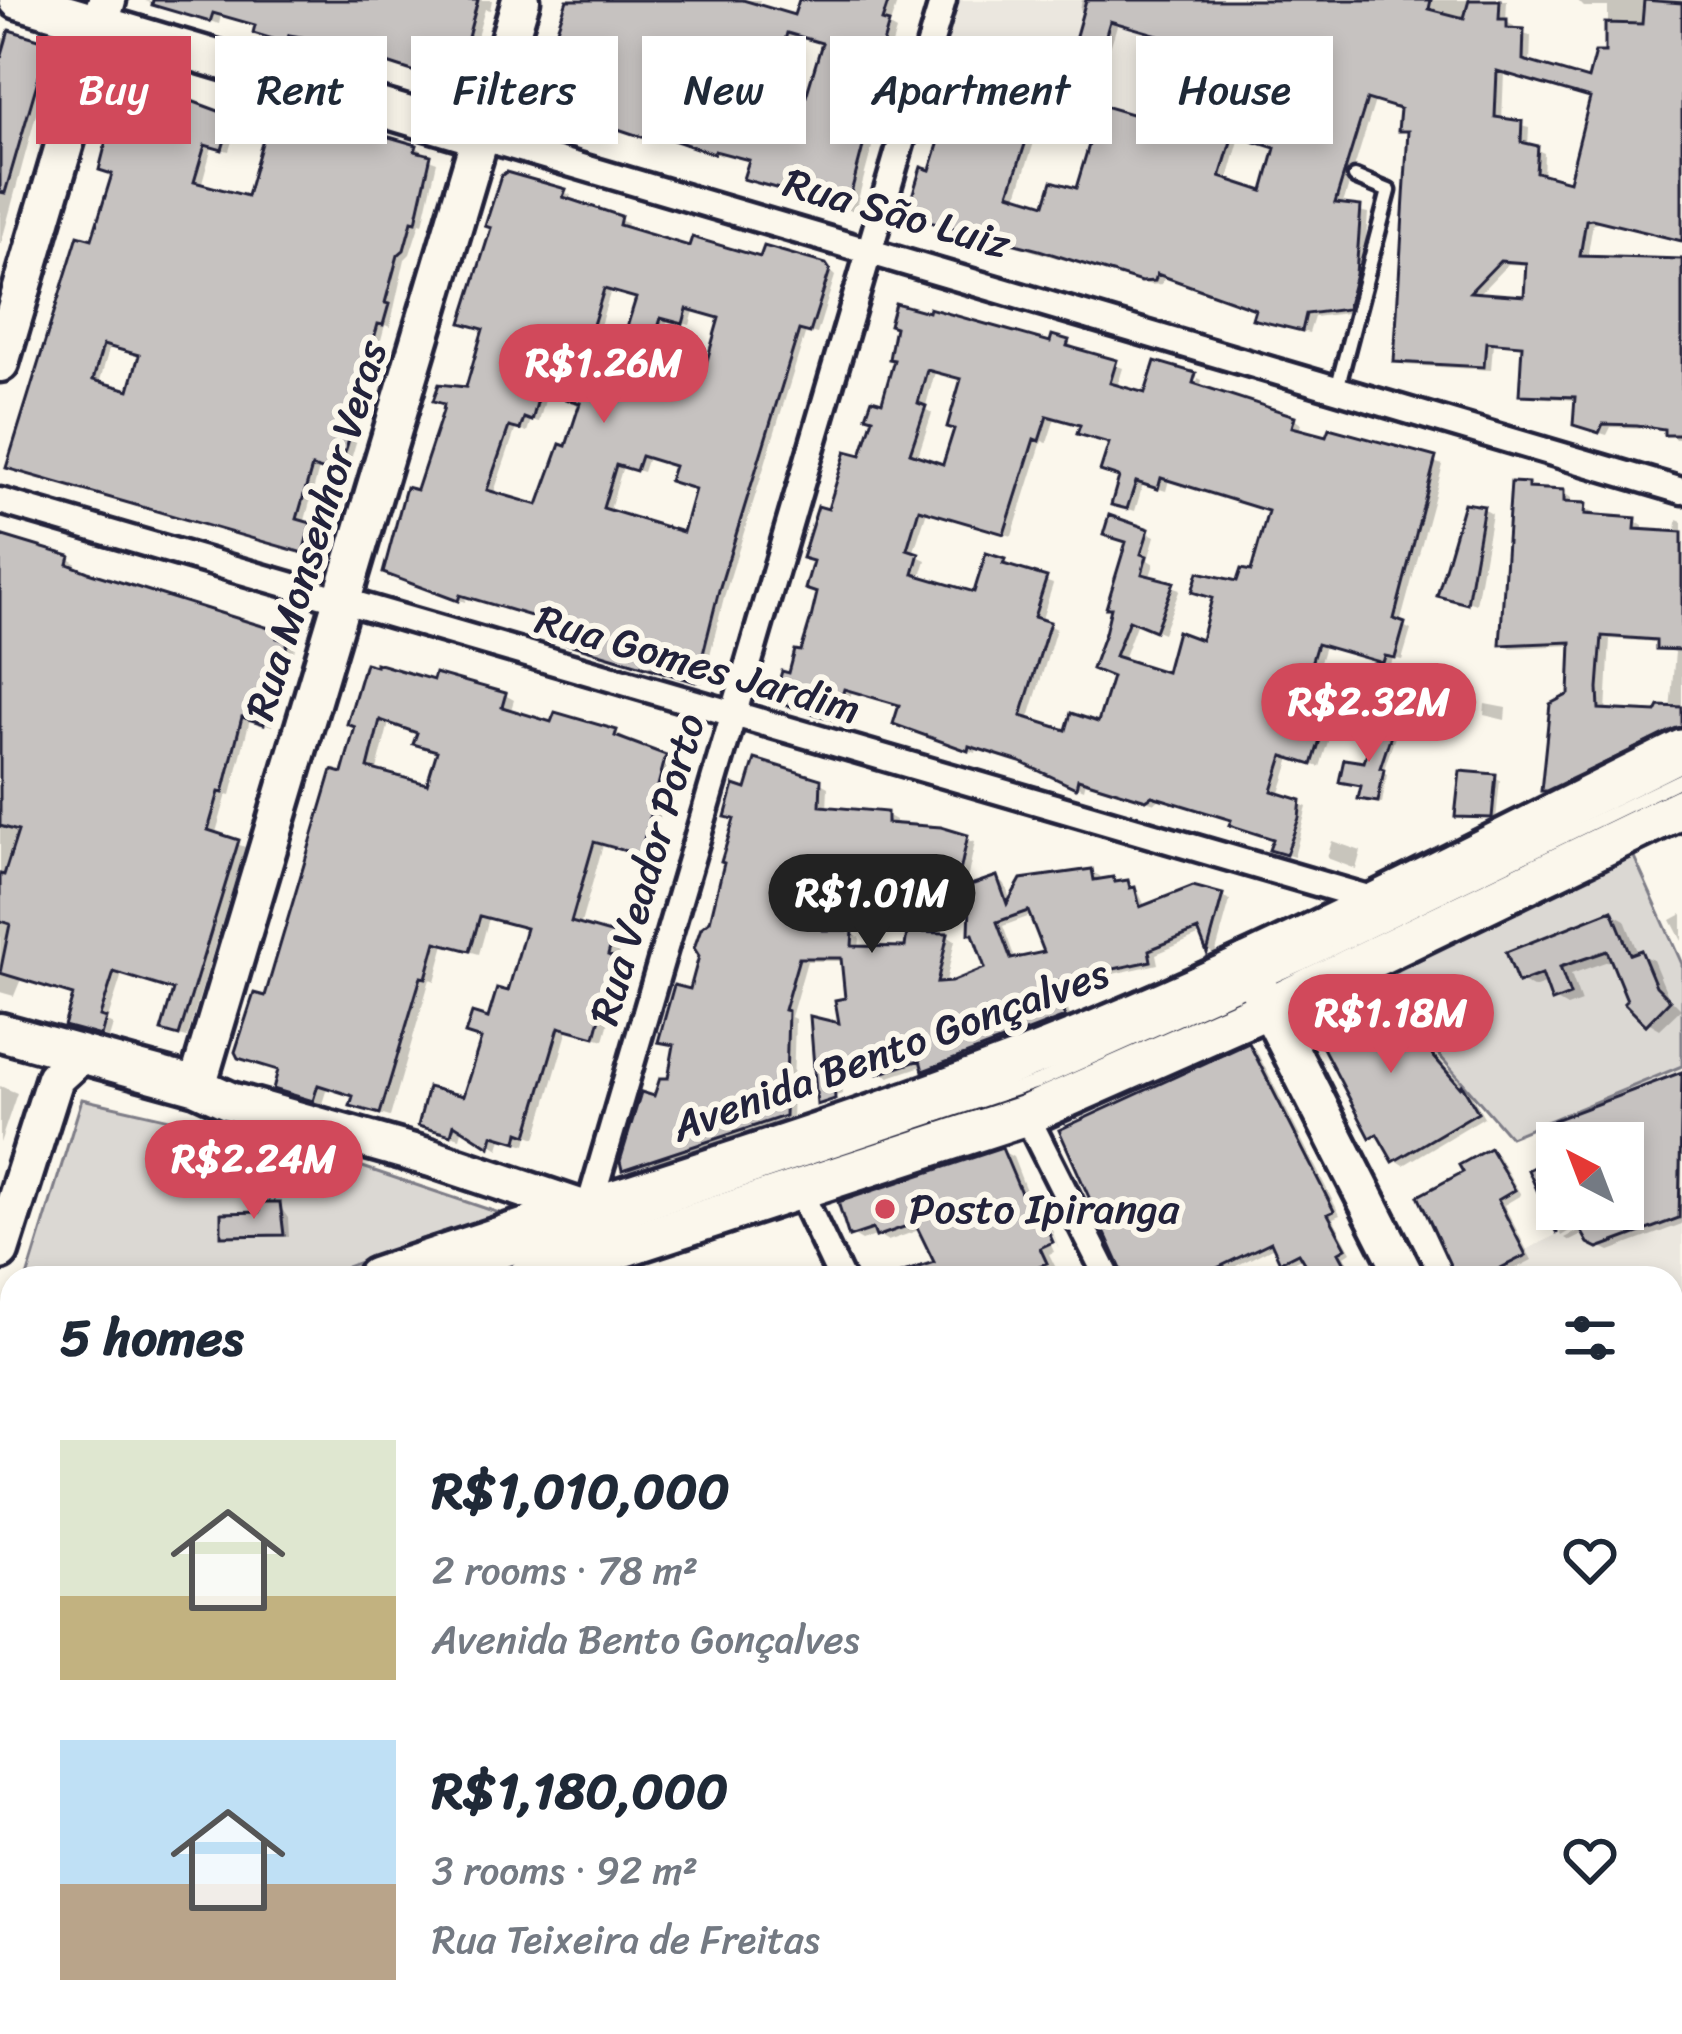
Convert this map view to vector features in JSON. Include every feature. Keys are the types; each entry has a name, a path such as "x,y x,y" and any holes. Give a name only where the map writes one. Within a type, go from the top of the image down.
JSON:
{"main road":[{"name":"Avenida Bento Gonçalves","path":"564,1266 1026,1115 1256,986 1375,900 1682,751"},
{"name":"Avenida Bento Gonçalves","path":"412,1266 1048,1050 1256,986 1682,808"}],"street":[{"name":"Rua São Luiz","path":"18,0 104,12 411,114"},
{"name":"Rua Monsenhor Veras","path":"510,36 521,0"},
{"name":"Rua Veador Porto","path":"586,1208 943,0"},
{"path":"0,363 104,12"},
{"name":"Rua Monsenhor Veras","path":"197,1085 478,144"},
{"name":"Rua São Luiz","path":"504,144 1682,491"},
{"name":"Rua Gomes Jardim","path":"0,501 1375,900"},
{"path":"1256,986 1400,1266"},
{"path":"0,1032 60,1060 197,1085 230,1101 586,1208"},
{"path":"0,1252 60,1060"},
{"path":"1026,1115 1102,1266"},
{"path":"799,1190 835,1266"}],"lane":[{"path":"1336,390 1389,191 1355,177"},
{"path":"488,1266 1037,1082 1256,986 1682,779"},
{"path":"679,1202 784,1143"},
{"path":"679,1202 799,1190"}],"shaded area":[{"path":"958,0 1264,0 1254,36 1136,36 1136,118 1112,111 1112,36 947,36"},
{"path":"1630,848 1682,964 1682,1066 1546,1122 1536,1122 1536,1126 1510,1137 1382,989 1418,947"},
{"path":"1682,1066 1682,1266 1493,1266 1566,1230 1644,1230 1644,1122 1546,1122"},
{"path":"82,1099 327,1155 505,1215 349,1266 31,1266"}],"building":[{"path":"153,0 478,0 468,36 411,36 411,71 387,63 387,36 263,36 253,33 255,25 213,13 210,22 152,5"},
{"path":"567,0 743,0 794,15 799,0 889,0 882,21 889,23 885,36 830,36 830,144 864,144 847,208 743,179 749,160 685,144 806,144 806,97 822,43 806,36 642,36 642,137 618,129 618,36 555,36"},
{"path":"1086,0 1431,0 1429,9 1464,18 1469,0 1500,0 1499,19 1507,19 1507,28 1524,29 1523,60 1588,79 1595,52 1605,52 1605,23 1642,24 1644,0 1682,3 1682,241 1592,219 1586,220 1580,256 1682,259 1682,435 1664,435 1664,429 1637,425 1603,424 1599,433 1573,425 1575,397 1519,395 1522,345 1486,342 1484,367 1394,362 1408,131 1398,131 1400,109 1367,99 1335,203 1361,206 1356,274 1347,309 1306,314 1302,331 1252,319 1255,309 1157,274 1155,281 1141,282 906,216 921,167 930,170 938,144 1025,144 1009,193 1045,204 1052,181 1076,188 1089,144 1112,144 1112,108 1136,115 1136,144 1230,144 1220,177 1263,191 1275,148 1262,144 1333,144 1333,36 1162,36 1110,21 1106,36 1076,36","holes":["1497,71 1590,98 1569,181 1536,172 1538,146 1521,142 1522,121 1495,117","1500,261 1526,263 1524,296 1470,292"]},
{"path":"9,30 36,38 36,87 5,193 0,192 0,61"},
{"path":"191,101 215,110 215,144 224,144 222,150 205,145 194,182 247,196 262,144 387,144 387,136 417,145 415,151 431,155 416,222 412,221 404,250 398,255 385,303 389,304 383,325 378,324 368,360 373,362 338,475 312,467 297,519 311,523 303,553 6,468 78,235 92,239 112,174 99,170 106,144 191,144","holes":["103,345 139,355 129,390 93,380"]},
{"path":"506,172 566,189 563,197 621,216 619,225 689,246 692,237 760,257 764,246 826,264 830,270 810,333 799,330 719,590 696,682 552,639 558,624 460,595 458,601 383,573 406,487 417,490 443,411 444,404 433,401 439,384 466,387 483,329 461,323 491,228 485,226","holes":["604,289 636,298 624,337 592,328","687,309 719,318 705,368 651,352 661,318 683,324","540,392 580,403 538,505 487,490 509,427 520,430 524,418 532,421","641,456 674,466 669,481 695,489 683,532 603,508 616,465 636,471"]},
{"path":"895,303 1050,342 1052,335 1069,340 1067,346 1117,360 1110,383 1145,393 1155,361 1196,373 1193,383 1295,416 1292,427 1326,436 1329,428 1436,457 1394,619 1405,623 1395,658 1385,656 1383,663 1317,644 1302,693 1332,702 1312,765 1283,756 1272,791 1301,800 1286,855 1269,850 1273,839 1229,825 1231,820 1078,779 1076,788 1020,762 969,746 968,751 893,724 899,705 844,689 835,720 773,701 782,671 789,673 795,650 801,651 817,593 805,589 813,561 802,558 818,506 828,509 846,451 861,455 873,418 866,416 872,399 882,402 894,360 889,359 895,327 889,325","holes":["927,370 961,379 947,427 954,429 943,464 910,453 926,406 918,403","1047,416 1080,425 1077,434 1109,443 1100,471 1119,477 1111,505 1127,509 1136,482 1158,489 1161,478 1268,511 1251,571 1241,569 1237,581 1198,572 1192,592 1212,598 1201,640 1177,631 1166,672 1115,656 1129,620 1155,631 1174,582 1142,574 1147,556 1141,554 1149,529 1109,515 1103,535 1126,542 1092,669 1112,677 1098,722 1071,713 1066,730 1021,716 1050,622 1034,617 1047,577 1003,564 1005,559 986,553 974,592 913,574 919,553 907,549 919,509 1004,534 1034,439 1039,441"]},
{"path":"1511,482 1564,490 1564,502 1586,503 1585,514 1636,518 1635,529 1682,532 1682,650 1656,649 1656,640 1602,636 1598,688 1599,709 1656,712 1659,706 1682,707 1682,726 1546,791 1541,791 1550,704 1569,694 1571,642 1500,645"},
{"path":"1464,503 1484,506 1467,604 1437,596"},
{"path":"0,535 70,556 68,564 88,572 272,629 279,632 277,638 288,641 264,724 242,717 223,793 219,792 208,830 239,840 179,1036 161,1031 173,990 114,972 100,1016 106,1018 101,1036 64,1026 73,995 0,973 10,924 0,921 0,874 4,875 18,831 0,826"},
{"path":"365,663 376,663 433,680 435,673 506,693 502,707 551,722 555,712 617,730 615,736 666,755 640,855 594,842 571,922 614,934 608,955 616,958 595,1037 559,1027 527,1135 519,1132 517,1142 493,1135 490,1147 454,1124 451,1135 418,1126 428,1087 463,1096 481,1039 465,1034 472,1013 488,1018 497,988 508,991 526,928 480,916 470,951 436,942 380,1114 350,1106 353,1096 318,1085 313,1101 273,1089 278,1070 238,1058 235,1052 254,993 265,996 332,770 342,773 355,727 347,724","holes":["380,720 417,733 413,744 437,751 427,784 368,768"]},
{"path":"1377,720 1394,726 1380,768 1384,769 1378,802 1358,799 1361,786 1339,782 1344,759 1364,762"},
{"path":"755,759 821,779 820,806 887,812 887,823 941,827 968,835 956,890 997,876 1007,904 1021,879 1092,869 1094,880 1128,880 1140,907 1193,886 1223,894 1207,953 1198,930 1149,950 1151,961 1053,982 1065,1017 923,1071 920,1060 878,1074 875,1053 833,1063 835,1099 817,1105 810,1016 839,1023 835,1000 845,998 841,958 799,958 784,1010 788,1011 785,1116 622,1170 620,1161 641,1092 654,1096 660,1078 668,1078 674,1045 658,1042 674,985 690,989 699,956 694,948 701,928 710,921 734,819 725,817 734,785 746,789","holes":["823,893 970,903 969,934 973,934 985,968 937,983 948,933 907,932 905,947 852,946 853,930 823,930","1028,911 1044,952 1011,959 997,922"]},
{"path":"1460,771 1496,774 1492,818 1455,817"},
{"path":"1612,910 1630,954 1641,950 1656,986 1670,1000 1646,1025 1624,1003 1627,1000 1607,951 1560,967 1570,995 1552,1002 1542,974 1518,983 1506,952"},
{"path":"1378,992 1462,1085 1478,1112 1393,1162 1377,1134 1370,1138 1310,1023"},
{"path":"1249,1043 1334,1211 1328,1214 1346,1248 1339,1252 1347,1266 1306,1266 1298,1253 1280,1262 1271,1242 1221,1266 1120,1266 1059,1130"},
{"path":"1682,1072 1679,1218 1598,1248 1588,1243 1581,1230 1644,1230 1644,1122 1554,1120"},
{"path":"1002,1148 1024,1200 1033,1196 1053,1242 1040,1248 1047,1263 1039,1266 922,1266 934,1262 915,1223 876,1237 873,1229 849,1237 838,1202"},
{"path":"1490,1148 1515,1190 1498,1200 1526,1255 1504,1266 1450,1266 1418,1196 1463,1172 1459,1165"},
{"path":"259,1202 280,1202 284,1235 221,1236 221,1213 259,1212"}],"place":[{"name":"Posto Ipiranga","path":"885,1209"}]}
